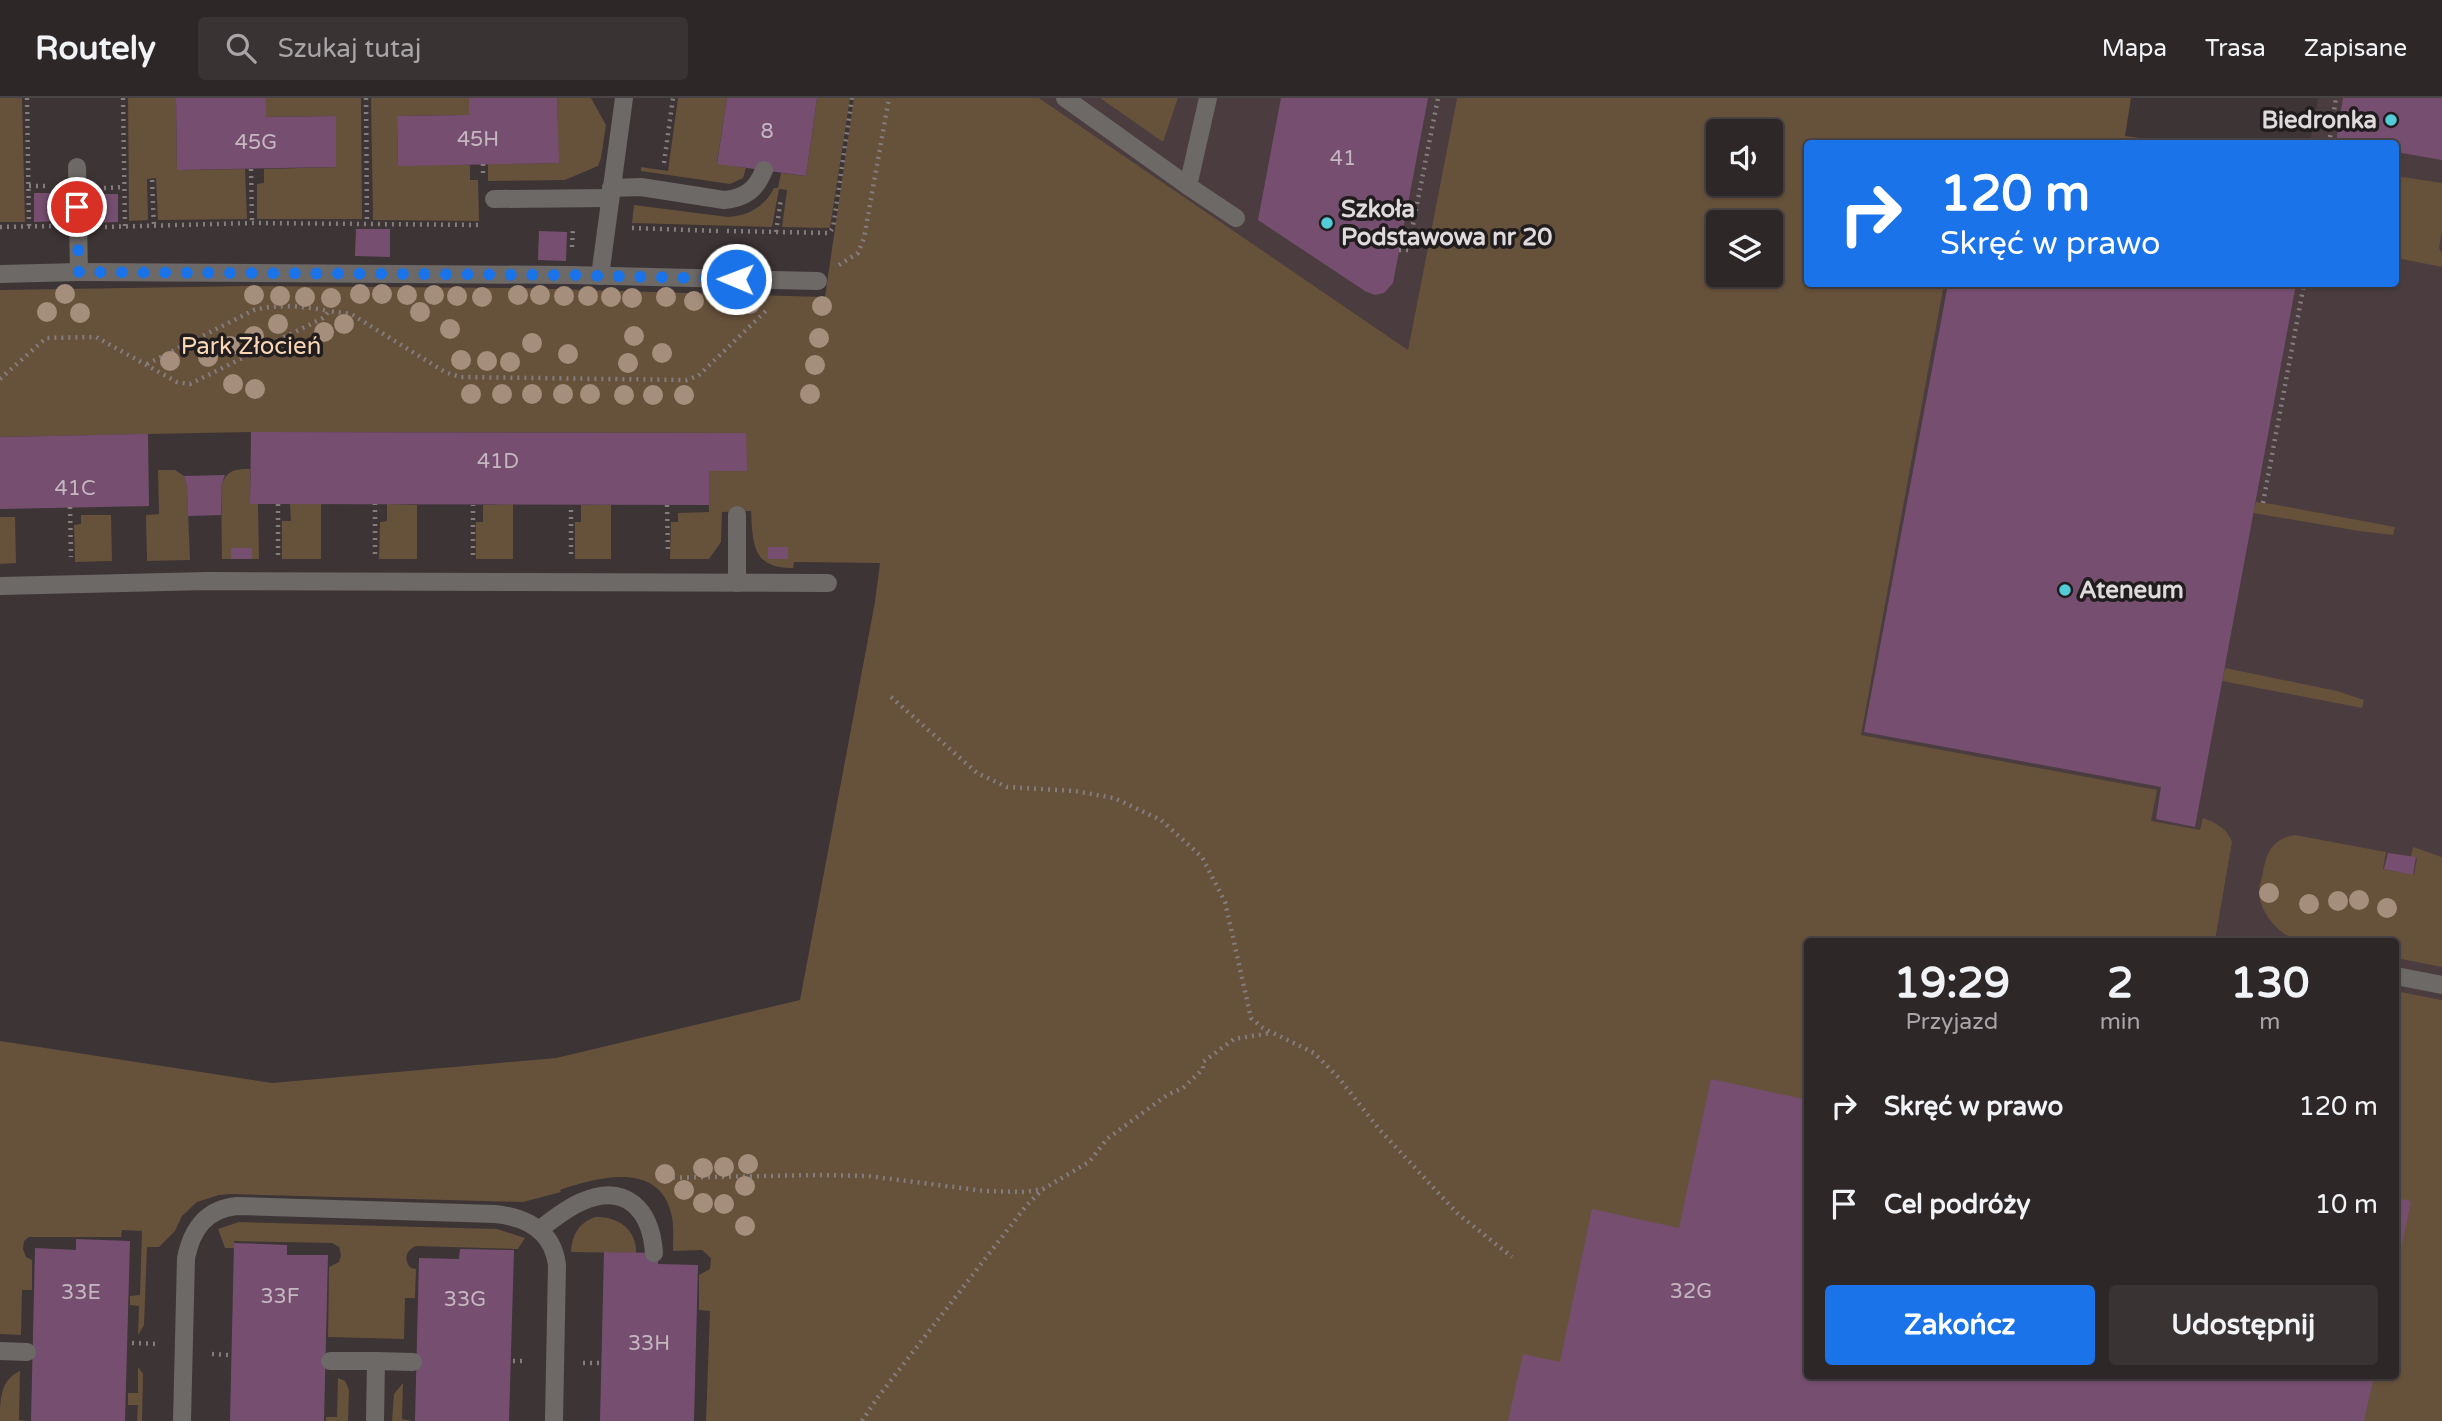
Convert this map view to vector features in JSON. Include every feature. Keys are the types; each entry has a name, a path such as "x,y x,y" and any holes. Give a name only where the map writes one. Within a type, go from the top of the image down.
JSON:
{"street":[{"path":"600,275 624,98"},
{"path":"1066,98 1236,218"},
{"path":"1188,186 1208,98"},
{"path":"77,167 79,272"},
{"path":"494,198 611,193 641,187 724,200 738,199 759,183 764,170"},
{"path":"0,274 79,272 600,275 818,281"},
{"path":"737,515 737,583"},
{"path":"0,586 206,581 828,583"},
{"path":"2399,977 2442,985"},
{"path":"539,1230 565,1210 583,1201 604,1196 620,1198 636,1205 647,1218 653,1253"},
{"path":"181,1421 186,1258 189,1246 204,1219 215,1212 237,1206 495,1214 522,1219 539,1230 552,1246 557,1265 554,1421"},
{"path":"0,1352 27,1352"},
{"path":"330,1361 413,1362"},
{"path":"375,1421 376,1362"}],"path":[{"path":"27,98 29,226"},
{"path":"123,98 125,226"},
{"path":"366,98 367,223"},
{"path":"655,163 664,164 673,98"},
{"path":"829,233 833,228 852,98"},
{"path":"818,281 858,253 864,238 889,98"},
{"path":"1399,250 1408,250 1438,98"},
{"path":"2330,140 2336,98"},
{"path":"251,169 252,223"},
{"path":"152,180 153,226"},
{"path":"29,186 61,186"},
{"path":"776,232 783,191"},
{"path":"102,227 252,223 485,225"},
{"path":"0,227 61,226"},
{"path":"560,226 586,228"},
{"path":"2263,503 2303,287"},
{"path":"146,364 262,307 310,307 351,314 451,375 692,379 764,315 771,302"},
{"path":"0,379 46,338 101,338 177,382 190,384 323,318 329,312"},
{"path":"278,504 278,562"},
{"path":"374,562 375,504"},
{"path":"472,563 473,505"},
{"path":"571,505 571,562"},
{"path":"667,505 668,562"},
{"path":"70,507 72,565"},
{"path":"891,698 977,773 1007,788 1075,791 1114,798 1161,820 1202,857 1225,902 1251,1018 1314,1053 1338,1077 1379,1129 1457,1213 1512,1257"},
{"path":"862,1421 1026,1206 1044,1189 1089,1162 1107,1139 1167,1095 1183,1088 1203,1069 1203,1062 1234,1039 1272,1032"},
{"path":"659,1178 818,1175 868,1177 985,1191 1024,1192 1044,1189"},
{"path":"132,1343 169,1344"}],"shaded area":[{"name":"Szkoła Podstawowa nr 20","path":"1039,98 1100,98 1163,141 1178,98 1457,98 1408,350"},
{"path":"2318,98 2442,98 2442,1000 2399,992 2399,938 2216,938 2231,847 1813,788 1904,287 2399,287 2399,140 2311,140"}],"green space":[{"path":"0,98 22,98 25,222 0,222"},
{"path":"128,98 176,98 177,170 245,169 247,219 158,220 156,178 147,179 148,220 129,221"},
{"path":"266,98 361,98 362,219 257,219 257,184 264,183 264,169 336,167 336,116 266,117"},
{"path":"371,98 469,98 469,115 397,116 398,165 470,165 470,180 478,180 479,221 373,220"},
{"path":"557,98 591,98 606,125 598,166 565,180 488,181 488,164 558,163"},
{"path":"678,98 727,98 717,163 746,168 743,178 730,184 641,171 641,167 668,171"},
{"path":"817,98 850,98 830,228 782,227 787,190 779,189 772,227 632,223 634,205 728,217 743,215 756,209 774,188 778,188 781,173 806,176"},
{"name":"Park Złocień","path":"854,98 1039,98 1408,350 1457,98 2131,98 2125,136 2155,140 1804,140 1804,287 1943,287 1861,735 2157,790 2151,821 2200,830 2203,818 2220,827 2232,842 2216,938 1804,938 1804,1379 2399,1379 2399,992 2442,1000 2442,1421 706,1421 710,1311 699,1310 699,1275 710,1269 711,1258 702,1250 673,1251 673,1221 666,1199 655,1187 642,1180 626,1177 592,1181 523,1202 231,1194 197,1202 182,1216 175,1231 159,1247 147,1247 144,1325 138,1335 139,1306 130,1305 130,1296 140,1295 142,1231 122,1230 121,1237 29,1237 24,1241 23,1249 26,1257 32,1260 32,1290 22,1290 21,1335 0,1334 0,1041 272,1083 556,1058 800,1000 875,602 880,563 794,562 793,568 769,564 757,551 752,533 751,511 722,512 721,542 709,559 670,559 671,522 678,522 678,513 709,512 709,471 746,471 746,433 250,432 0,437 0,290 250,286 519,288 825,297"},
{"path":"1100,98 1178,98 1163,142"},
{"path":"2399,176 2442,183 2442,231 2439,248 2442,253 2442,267 2399,259"},
{"path":"250,469 250,504 258,504 259,559 222,559 221,486 232,472"},
{"path":"158,470 175,470 184,476 187,487 190,560 147,561 146,515 159,514"},
{"path":"2256,502 2395,527 2393,535 2253,513"},
{"path":"290,504 321,504 321,559 282,559 282,521 291,521"},
{"path":"387,504 417,505 417,559 379,559 380,522 387,521"},
{"path":"513,504 513,559 476,559 476,522 483,522 483,505"},
{"path":"581,505 611,505 611,559 575,559 575,522 581,522"},
{"path":"81,515 111,515 112,561 75,562 74,525 81,524"},
{"path":"0,517 15,517 16,563 0,564"},
{"path":"2225,668 2337,691 2364,700 2362,708 2222,681"},
{"path":"2295,835 2386,852 2383,869 2414,875 2417,858 2411,857 2413,847 2442,857 2442,967 2399,959 2399,938 2294,938 2278,928 2262,906 2259,888 2272,847"},
{"path":"595,1217 611,1219 624,1226 633,1237 636,1253 571,1252 577,1230"},
{"path":"239,1222 497,1229 525,1238 518,1249 416,1246 407,1256 411,1268 416,1269 415,1298 405,1298 404,1339 328,1337 329,1267 339,1262 339,1247 332,1243 234,1241 234,1248 225,1248 218,1229"},
{"path":"138,1367 143,1374 142,1421 137,1421 138,1405 128,1405 128,1393 138,1393"},
{"path":"20,1371 19,1420 28,1421 0,1421 2,1392 8,1380"},
{"path":"338,1378 345,1381 349,1390 348,1421 326,1421 326,1417 337,1417"},
{"path":"403,1383 402,1419 412,1421 392,1421 394,1394"}],"building":[{"path":"176,98 266,98 266,117 336,116 336,167 177,170"},
{"path":"469,98 557,98 559,163 398,166 397,116 469,115"},
{"path":"727,98 817,98 806,176 717,164"},
{"path":"1281,98 1428,98 1393,283 1384,293 1375,295 1365,291 1258,220"},
{"name":"Biedronka","path":"2343,98 2442,98 2442,160 2399,153 2399,140 2336,140"},
{"path":"34,193 61,193 62,221 34,222"},
{"path":"91,194 118,194 118,222 91,223"},
{"path":"356,229 390,229 390,257 355,256"},
{"path":"539,231 567,232 566,261 538,260"},
{"name":"Ateneum","path":"1947,287 2295,287 2195,827 2156,819 2161,787 1864,732"},
{"path":"251,432 746,433 747,471 709,471 709,505 250,504"},
{"path":"148,434 149,506 0,509 0,437"},
{"path":"225,475 221,486 221,515 188,516 184,476"},
{"path":"768,547 788,547 788,559 768,559"},
{"path":"231,548 252,548 252,559 231,559"},
{"path":"2388,853 2416,857 2413,875 2384,869"},
{"path":"1711,1079 1804,1099 1804,1379 2373,1379 2364,1421 1508,1421 1523,1354 1560,1362 1592,1209 1679,1228"},
{"path":"2399,1199 2411,1201 2399,1259"},
{"path":"76,1239 130,1241 125,1421 31,1421 35,1248 76,1250"},
{"path":"234,1243 287,1245 287,1255 328,1255 324,1421 230,1421"},
{"path":"460,1249 514,1250 509,1421 415,1421 419,1258 459,1259"},
{"path":"604,1252 658,1253 658,1264 698,1265 694,1421 600,1421"}],"place":[{"name":"Biedronka","path":"2391,120"},
{"name":"Szkoła Podstawowa nr 20","path":"1327,223"},
{"name":"Ateneum","path":"2065,590"}],"route":[{"path":"77,207 79,272 571,275 736,279"}]}
